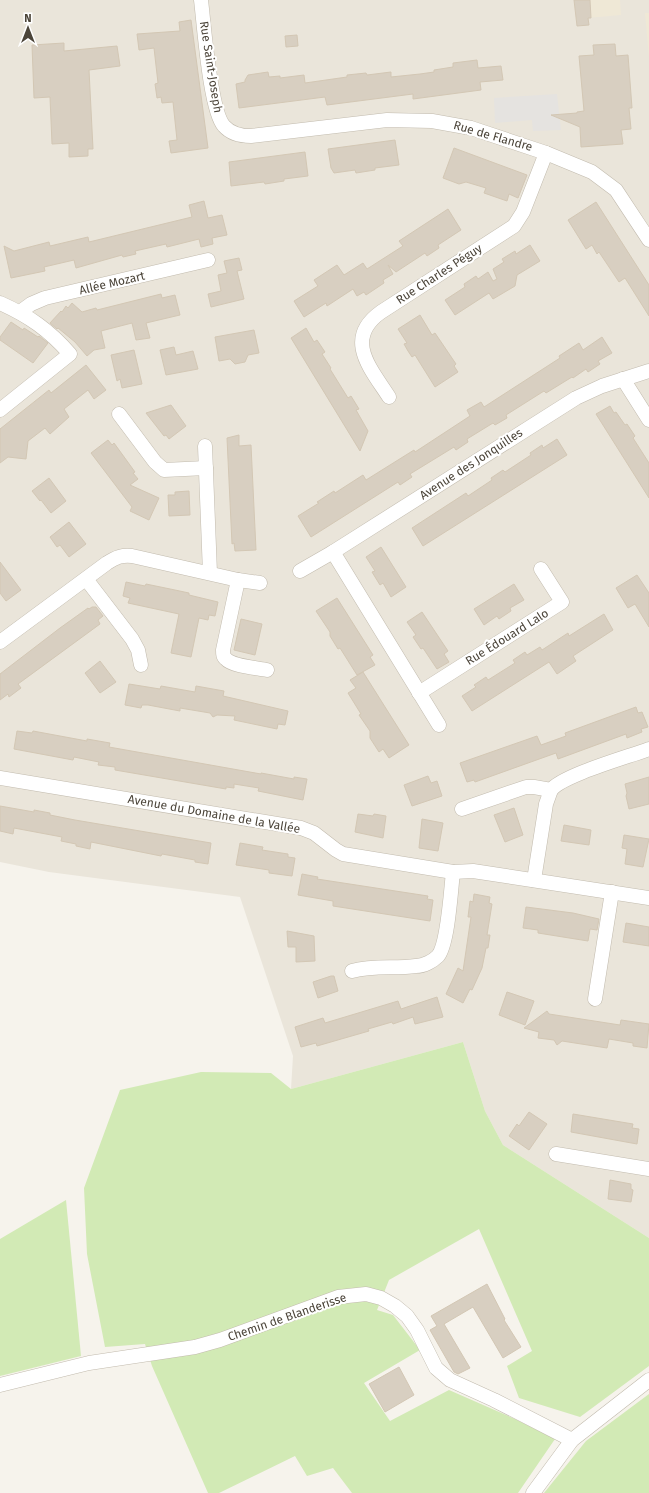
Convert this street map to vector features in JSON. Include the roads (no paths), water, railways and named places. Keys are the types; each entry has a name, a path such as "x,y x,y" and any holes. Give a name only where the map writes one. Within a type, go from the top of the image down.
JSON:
{"street":[{"name":"Rue Saint-Joseph","path":"201,0 214,103 219,119 229,130"},
{"name":"Rue de Flandre","path":"229,130 237,134 251,136 372,121 432,121 471,128 546,153 592,172 608,183 622,198 649,240"},
{"name":"Rue Charles Péguy","path":"389,398 364,356 362,341 368,325 374,317 514,226 523,212 546,153"},
{"name":"Allée Mozart","path":"20,312 31,304 44,298 208,260"},
{"path":"0,303 20,312 43,328 70,354 0,410"},
{"name":"Avenue des Jonquilles","path":"300,572 563,406 590,391 649,371"},
{"path":"623,379 649,420"},
{"path":"119,414 155,462 164,470 206,468"},
{"path":"205,446 210,573"},
{"path":"333,552 438,725"},
{"path":"0,642 112,559 124,555 238,580 260,583"},
{"name":"Rue Édouard Lalo","path":"419,693 562,602 541,569"},
{"path":"86,579 132,639 138,650 141,665"},
{"path":"238,580 223,655 229,662 267,670"},
{"path":"534,880 546,804 554,786 568,778 649,749"},
{"name":"Avenue du Domaine de la Vallée","path":"0,778 301,828 314,833 343,854 453,872 473,871 649,898"},
{"path":"462,809 526,787 551,790"},
{"path":"352,971 369,967 417,966 426,964 438,955 445,940 453,872"},
{"path":"595,999 612,892"},
{"path":"556,1154 649,1169"},
{"name":"Chemin de Blanderisse","path":"0,1385 89,1363 195,1347 220,1340 338,1297 366,1294 381,1298 395,1306 407,1316 417,1330 436,1368 450,1380 494,1400 572,1440"},
{"path":"533,1493 572,1440 649,1380"}]}
